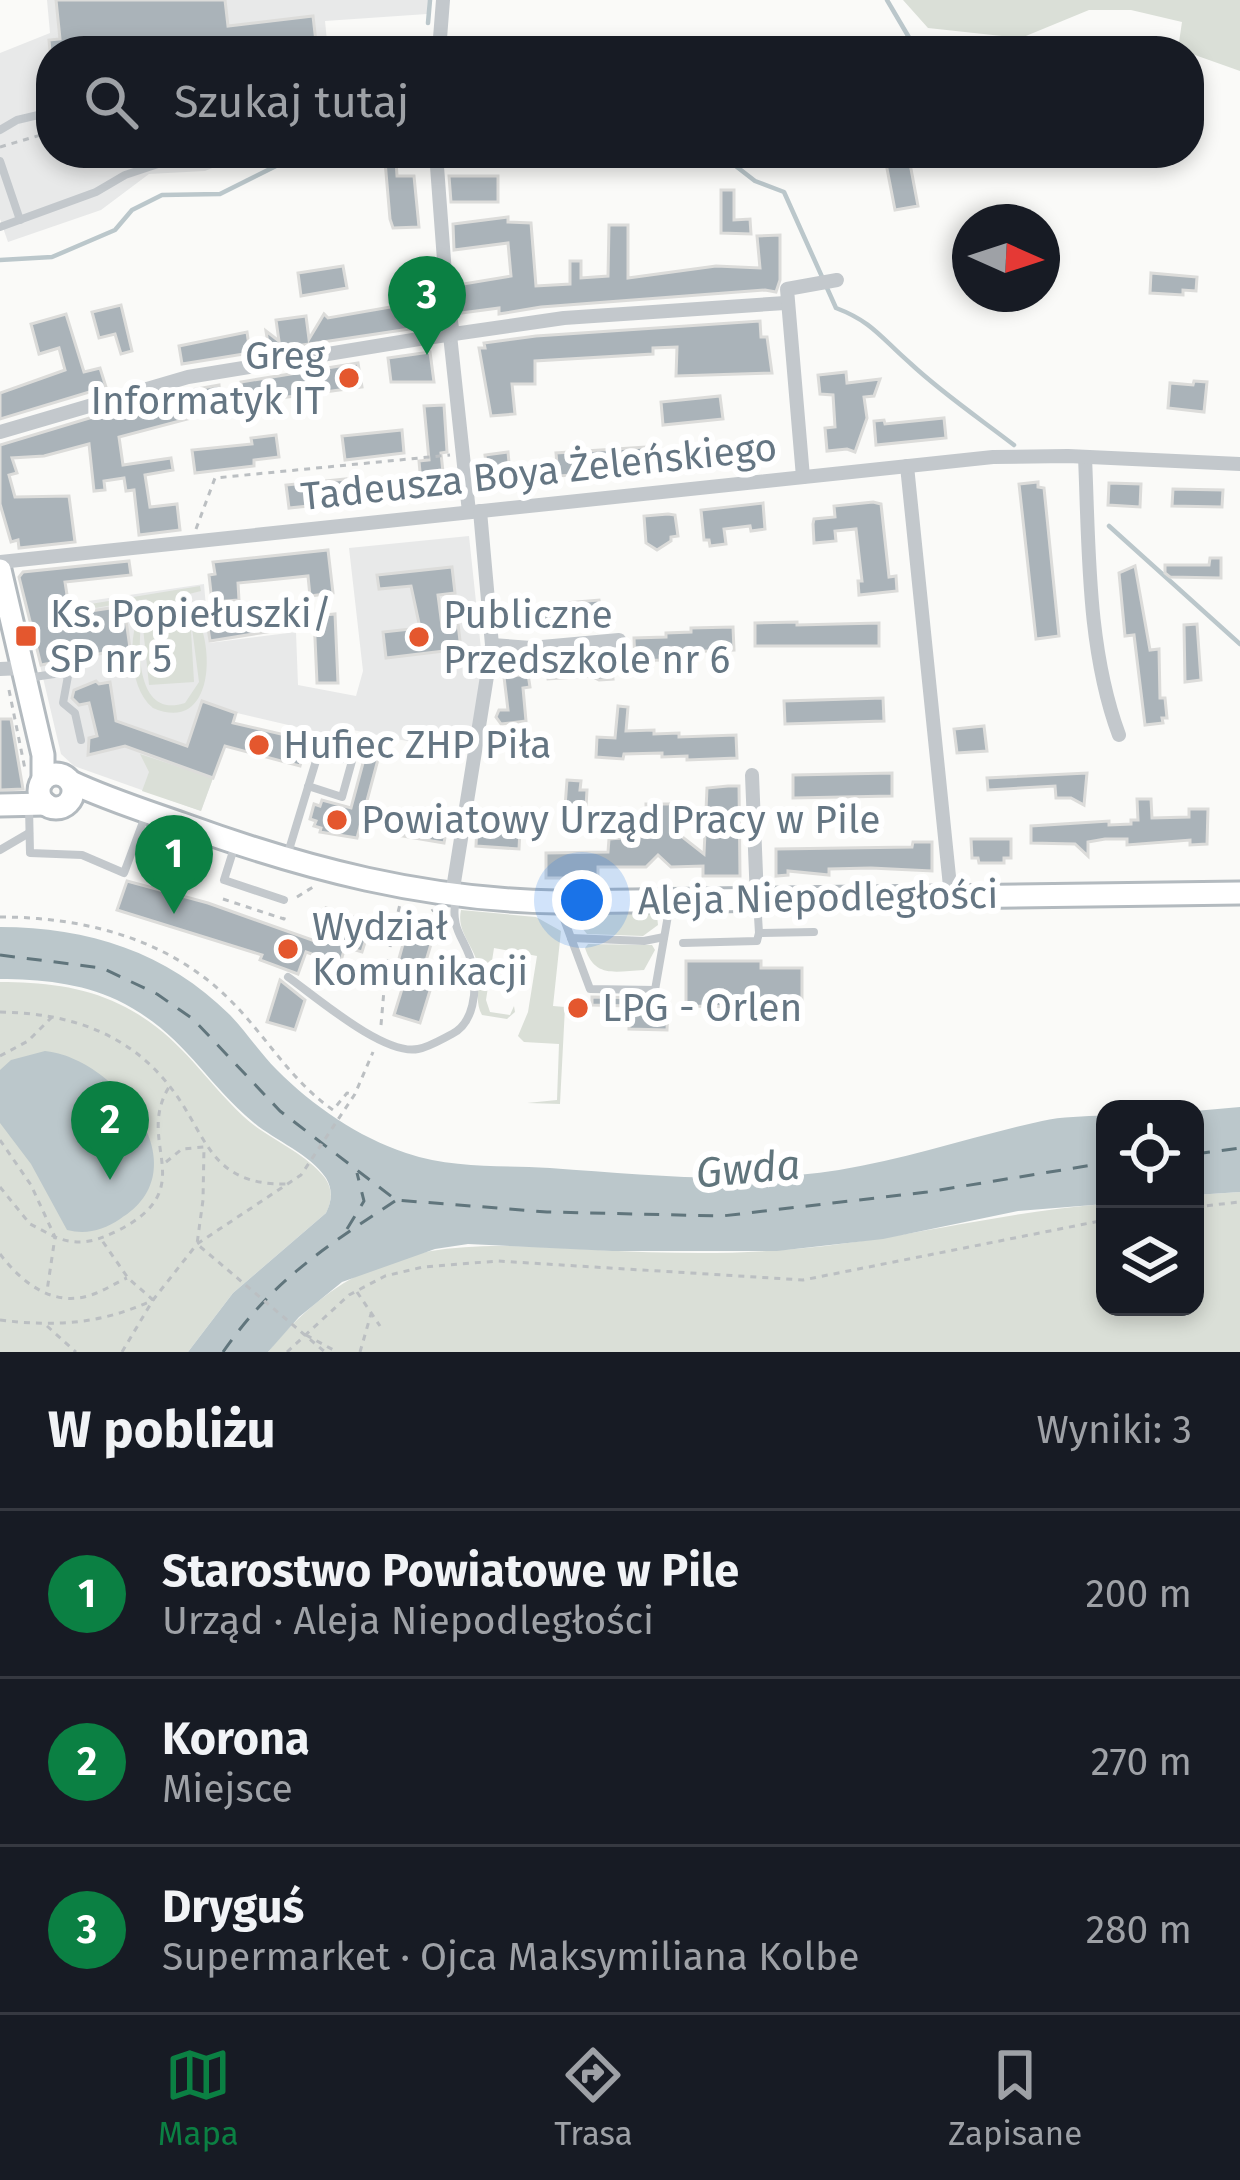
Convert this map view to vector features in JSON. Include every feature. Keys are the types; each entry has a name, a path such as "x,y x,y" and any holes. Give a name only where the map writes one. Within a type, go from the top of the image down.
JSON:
{"street":[{"path":"441,36 443,0"},
{"path":"437,168 446,287"},
{"path":"803,477 787,289 837,280"},
{"path":"0,433 188,377 564,318 785,303"},
{"path":"448,899 492,645 463,454 449,310"},
{"name":"Tadeusza Boya Żeleńskiego","path":"0,566 993,457 1240,464"},
{"path":"1085,457 1104,692 1119,735"},
{"path":"907,466 951,896"},
{"path":"0,566 13,671 43,755 40,793"},
{"path":"492,645 531,648 620,640"},
{"path":"752,775 757,899"},
{"name":"Aleja Niepodległości","path":"40,793 122,802 285,860 448,899 557,902 1240,893"}],"lane":[{"path":"0,130 36,116"},
{"path":"0,160 20,220"},
{"path":"0,227 146,168"},
{"path":"13,671 68,676 63,703 75,713 81,740"},
{"path":"285,860 308,786 319,751 352,761 342,797 308,786"},
{"path":"40,793 29,832 30,854 82,855 124,873 147,812"},
{"path":"0,850 29,832"},
{"path":"236,843 224,880 287,900"},
{"path":"288,977 373,1036 409,1050 422,1049 465,1028 470,1019 473,967 455,929 448,899"},
{"path":"683,943 757,941 757,899"},
{"path":"557,902 590,988 655,990 671,900"},
{"path":"759,933 814,932"},
{"path":"571,938 644,941 664,937"}],"path":[{"path":"0,148 36,137"},
{"path":"193,542 214,478 463,454"},
{"path":"13,671 40,793"},
{"path":"287,900 313,886"},
{"path":"392,938 448,899"},
{"path":"390,947 400,902"},
{"path":"0,916 77,921 173,957 234,1004 275,1056 323,1103 333,1110 346,1093 355,1094"},
{"path":"0,1012 54,1016 96,1028 117,1040 170,1086 204,1147 247,1179 288,1184"},
{"path":"0,1056 28,1041 54,1016"},
{"path":"0,1187 30,1224 73,1244 101,1238 146,1213 164,1182 156,1117 170,1086"},
{"path":"122,1352 153,1300 196,1244 301,1175 349,1102"},
{"path":"0,1140 31,1186 55,1237 47,1293"},
{"path":"164,1163 182,1149 204,1147"},
{"path":"196,1244 204,1147"},
{"path":"1204,1207 1240,1202"},
{"path":"287,1352 356,1291 385,1276 464,1262 802,1280 1096,1222"},
{"path":"101,1238 128,1278 153,1300"},
{"path":"196,1244 326,1352"},
{"path":"0,1253 27,1286 47,1293 84,1298 128,1278"},
{"path":"356,1291 380,1326"},
{"path":"0,1320 46,1325 102,1320 153,1300"},
{"path":"360,1352 371,1312"},
{"path":"46,1325 76,1352"},
{"path":"304,1334 337,1352"}],"shaded area":[{"path":"47,0 428,0 427,14 325,21 326,36 42,36 50,33"},
{"path":"903,0 1240,0 1240,71 1204,58 1204,36 1180,36 1182,22 1131,10 1089,10 1026,36 928,28"},
{"path":"36,39 36,168 212,168 149,174 101,210 8,242 0,219 0,53"},
{"path":"469,536 483,668 470,754 348,729 344,738 237,713 201,811 74,766 61,754 27,610 204,584 209,643 296,632 298,685 356,696 363,671 349,548"},
{"path":"200,586 201,591 181,596 202,627 206,672 202,692 192,706 175,713 153,708 144,698 132,655 136,623 147,599 61,614 60,609","holes":["190,613 199,682 185,703 157,701 149,692 141,663 142,618 149,685 194,682"]},
{"path":"140,754 213,778 201,811 142,791 149,772"},
{"path":"646,909 657,916 658,925 643,936 587,934 576,920 583,911"},
{"path":"461,910 536,917 561,931 553,1006 565,1007 560,1104 527,1103 557,1100 559,1044 524,1042 518,1036 528,1012 537,956 494,948 486,1000 490,1012 510,1015 514,1006 515,1012 507,1019 482,1015 478,966 461,925"},
{"path":"0,927 95,938 153,959 206,993 277,1070 321,1108 371,1138 442,1162 658,1176 803,1175 865,1165 1050,1119 1096,1116 1096,1205 1018,1211 883,1239 777,1251 612,1251 468,1244 435,1249 342,1282 299,1317 268,1352 188,1352 233,1293 326,1213 331,1195 328,1182 311,1161 253,1122 176,1042 140,1013 74,986 0,979"},
{"path":"588,944 652,945 655,950 644,970 608,971 594,965 585,948"},
{"path":"0,982 76,989 140,1015 173,1041 243,1116 307,1160 328,1182 331,1195 326,1213 233,1293 188,1352 0,1352"},
{"path":"45,1051 72,1058 122,1094 141,1119 152,1146 154,1173 144,1198 101,1229 67,1230 31,1164 0,1123 0,1070 11,1060"},
{"path":"1240,1107 1240,1192 1204,1194 1204,1110"},
{"path":"1240,1192 1240,1352 268,1352 304,1313 341,1285 378,1266 417,1254 502,1246 689,1253 780,1250 1096,1205 1096,1316 1204,1316 1204,1194"}],"building":[{"path":"56,0 225,0 228,26 313,16 315,36 60,36"},
{"path":"386,168 396,168 397,176 414,176 419,227 393,228"},
{"path":"887,168 911,168 918,206 895,210"},
{"path":"449,176 498,176 498,202 451,202"},
{"path":"721,190 734,190 734,220 750,219 751,234 721,233"},
{"path":"508,217 508,222 531,223 536,286 570,284 570,261 581,261 581,278 608,276 609,225 628,225 628,278 716,266 760,268 757,236 780,235 780,280 776,292 461,313 457,301 448,298 457,285 511,276 508,243 454,250 453,224"},
{"path":"343,266 347,288 301,296 298,273"},
{"path":"1151,273 1197,277 1196,291 1150,293"},
{"path":"435,285 437,294 447,298 439,304 439,318 422,321 423,327 269,350 266,331 279,341 276,320 306,316 309,339 324,314 328,318 419,302 418,294 426,293 425,286"},
{"path":"121,305 132,351 121,354 115,334 99,338 92,312"},
{"path":"66,314 84,372 100,368 106,387 0,419 0,393 65,370 59,348 39,354 31,324"},
{"path":"760,321 772,373 676,376 677,347 653,348 653,354 535,361 535,384 512,384 515,414 491,416 479,348 485,348 484,343"},
{"path":"247,332 250,353 182,364 179,346"},
{"path":"430,352 434,382 391,382 388,358"},
{"path":"358,363 362,387 243,403 241,382"},
{"path":"846,372 847,383 880,379 874,396 864,397 867,418 855,452 827,451 825,428 835,427 833,395 820,394 818,375"},
{"path":"1194,381 1207,382 1204,412 1168,408 1170,383 1193,385"},
{"path":"219,385 221,410 119,437 123,465 171,458 173,470 145,475 150,507 177,504 180,530 139,535 134,490 126,491 124,478 104,481 105,490 94,491 89,444 44,456 12,458 17,473 9,475 15,497 69,496 75,542 19,548 18,540 11,542 0,504 0,445 169,394"},
{"path":"720,396 723,419 663,425 661,402"},
{"path":"444,405 445,492 422,495 419,461 429,460 424,406"},
{"path":"944,418 946,438 876,445 874,421"},
{"path":"402,430 404,453 345,460 342,436"},
{"path":"276,435 279,457 254,460 254,466 195,473 192,450 252,444 251,438"},
{"path":"645,447 648,470 558,476 556,453"},
{"path":"508,452 511,484 489,487 485,455"},
{"path":"346,479 348,502 289,508 286,485"},
{"path":"1038,482 1044,488 1059,636 1036,639 1019,484"},
{"path":"1109,483 1141,484 1140,507 1108,505"},
{"path":"1173,489 1223,490 1222,507 1172,506"},
{"path":"763,503 765,529 724,529 726,544 710,546 704,540 701,510"},
{"path":"881,504 889,577 896,576 897,591 859,595 858,581 862,581 856,529 835,531 836,541 814,543 813,524 814,519 835,517 834,506"},
{"path":"675,515 678,536 657,550 646,543 644,516"},
{"path":"328,550 333,593 310,596 308,576 238,583 239,600 212,602 209,575 215,574 213,562"},
{"path":"1210,558 1221,558 1221,578 1165,573 1165,565 1209,565"},
{"path":"129,561 131,575 65,582 70,614 124,606 130,648 41,665 19,577 23,572"},
{"path":"1135,566 1150,650 1159,649 1160,698 1165,698 1167,718 1162,718 1163,723 1145,725 1134,635 1125,636 1119,573"},
{"path":"452,567 455,593 438,595 442,626 458,624 461,649 386,658 383,632 420,628 411,586 379,589 377,575"},
{"path":"599,600 600,606 606,606 608,619 542,626 540,605"},
{"path":"335,614 338,683 317,683 314,616"},
{"path":"289,616 291,628 210,641 208,628"},
{"path":"755,623 879,623 879,646 755,646"},
{"path":"1197,624 1201,680 1185,682 1184,625"},
{"path":"733,627 734,650 635,661 634,638 666,637 666,633 691,632 691,628"},
{"path":"571,658 571,663 579,665 611,661 613,679 548,679 546,660"},
{"path":"528,674 530,687 523,688 526,721 501,724 496,717 499,710 508,710 504,677"},
{"path":"96,681 110,682 116,721 187,746 202,701 236,713 233,723 307,740 300,766 225,746 213,778 125,746 88,755 89,738 97,736 89,703 79,705 72,698 74,690"},
{"path":"883,698 884,721 785,724 784,701"},
{"path":"618,706 628,707 626,731 654,730 654,734 679,733 679,737 736,735 737,758 687,760 687,756 662,757 662,753 624,754 623,759 596,757 597,737 615,738"},
{"path":"0,719 11,719 23,789 0,790"},
{"path":"984,726 987,751 957,753 954,729"},
{"name":"Powiatowy Urząd Pracy w Pile","path":"367,748 380,752 357,838 320,832 310,819 314,804 320,806 322,800 351,808"},
{"path":"892,773 892,796 793,798 793,775"},
{"path":"1087,773 1084,805 1071,798 1056,798 1055,786 988,790 987,778"},
{"path":"567,780 581,781 580,790 587,790 585,823 564,821"},
{"path":"739,786 740,876 703,876 703,866 671,867 658,855 646,867 598,867 598,878 546,878 546,853 608,852 609,839 647,836 646,804 672,804 676,832 704,854 707,788"},
{"path":"1137,799 1151,799 1152,818 1189,817 1189,809 1208,809 1207,844 1190,845 1190,840 1127,845 1127,839 1105,839 1088,842 1088,856 1075,844 1031,843 1031,826 1131,824 1138,820"},
{"path":"389,811 448,821 444,843 385,833"},
{"path":"477,825 520,829 519,849 476,846"},
{"path":"971,839 1011,839 1011,858 1004,858 1004,863 979,863 972,858"},
{"path":"913,842 932,842 932,871 829,869 829,875 788,871 788,875 776,876 776,849 912,847"},
{"path":"127,881 208,903 315,941 326,908 371,923 362,952 345,947 340,964 306,952 298,974 260,960 262,955 117,910"},
{"path":"419,937 432,941 425,964 437,968 420,1023 394,1015 406,976 395,973 403,944 406,939 417,942"},
{"path":"686,961 761,961 761,968 802,968 802,1008 686,1006"},
{"path":"280,980 305,1000 295,1030 267,1022"},
{"path":"592,997 650,998 650,1007 668,1007 667,1030 629,1029 629,1006 592,1005"}],"waterway":[{"path":"428,23 430,0"},
{"path":"887,0 908,36"},
{"path":"0,260 52,257 115,230 132,210 162,195 220,194 272,168"},
{"path":"738,168 755,181 784,192 836,308 868,325 935,385 1014,445"},
{"path":"1109,526 1240,644"}],"ferry route":[{"path":"0,955 102,968 157,994 193,1019 280,1111 396,1200 547,1212 722,1216 927,1192 1096,1164"},
{"path":"1204,1153 1240,1148"},
{"path":"347,1229 364,1201 357,1173"},
{"path":"223,1352 281,1285 395,1201"}],"place":[{"name":"Dryguś","path":"427,355"},
{"name":"Greg Informatyk IT","path":"349,378"},
{"name":"Ks. Popiełuszki/ SP nr 5","path":"26,636"},
{"name":"Publiczne Przedszkole nr 6","path":"419,637"},
{"name":"Hufiec ZHP Piła","path":"259,745"},
{"name":"Powiatowy Urząd Pracy w Pile","path":"337,820"},
{"name":"Starostwo Powiatowe w Pile","path":"174,914"},
{"name":"Wydział Komunikacji","path":"288,949"},
{"name":"LPG - Orlen","path":"578,1008"},
{"name":"Korona","path":"110,1180"}],"water label":[{"name":"Gwda","path":"748,1169"}]}
